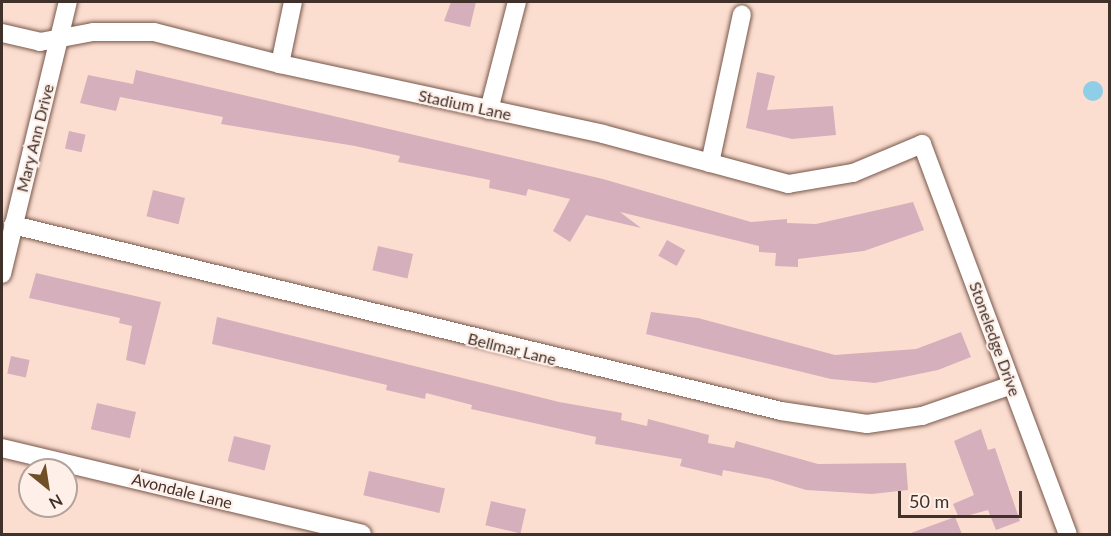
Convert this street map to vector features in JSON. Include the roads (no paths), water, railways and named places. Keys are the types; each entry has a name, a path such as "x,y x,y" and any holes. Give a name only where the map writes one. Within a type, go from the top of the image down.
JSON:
{"street":[{"name":"Mary Ann Drive","path":"2,274 68,2"},
{"path":"280,64 293,2"},
{"path":"489,110 517,2"},
{"path":"710,163 742,14"},
{"name":"Stadium Lane","path":"2,33 40,42 93,32 154,32 280,64 489,110 788,184 854,173 922,144"},
{"name":"Stoneledge Drive","path":"922,144 1068,534"},
{"name":"Bellmar Lane","path":"14,225 781,411 867,424 922,416 1012,385"},
{"name":"Avondale Lane","path":"2,448 362,534"}],"water":[{"path":"1093,81 1100,84 1103,91 1100,98 1093,101 1086,98 1083,91 1086,84"}]}
